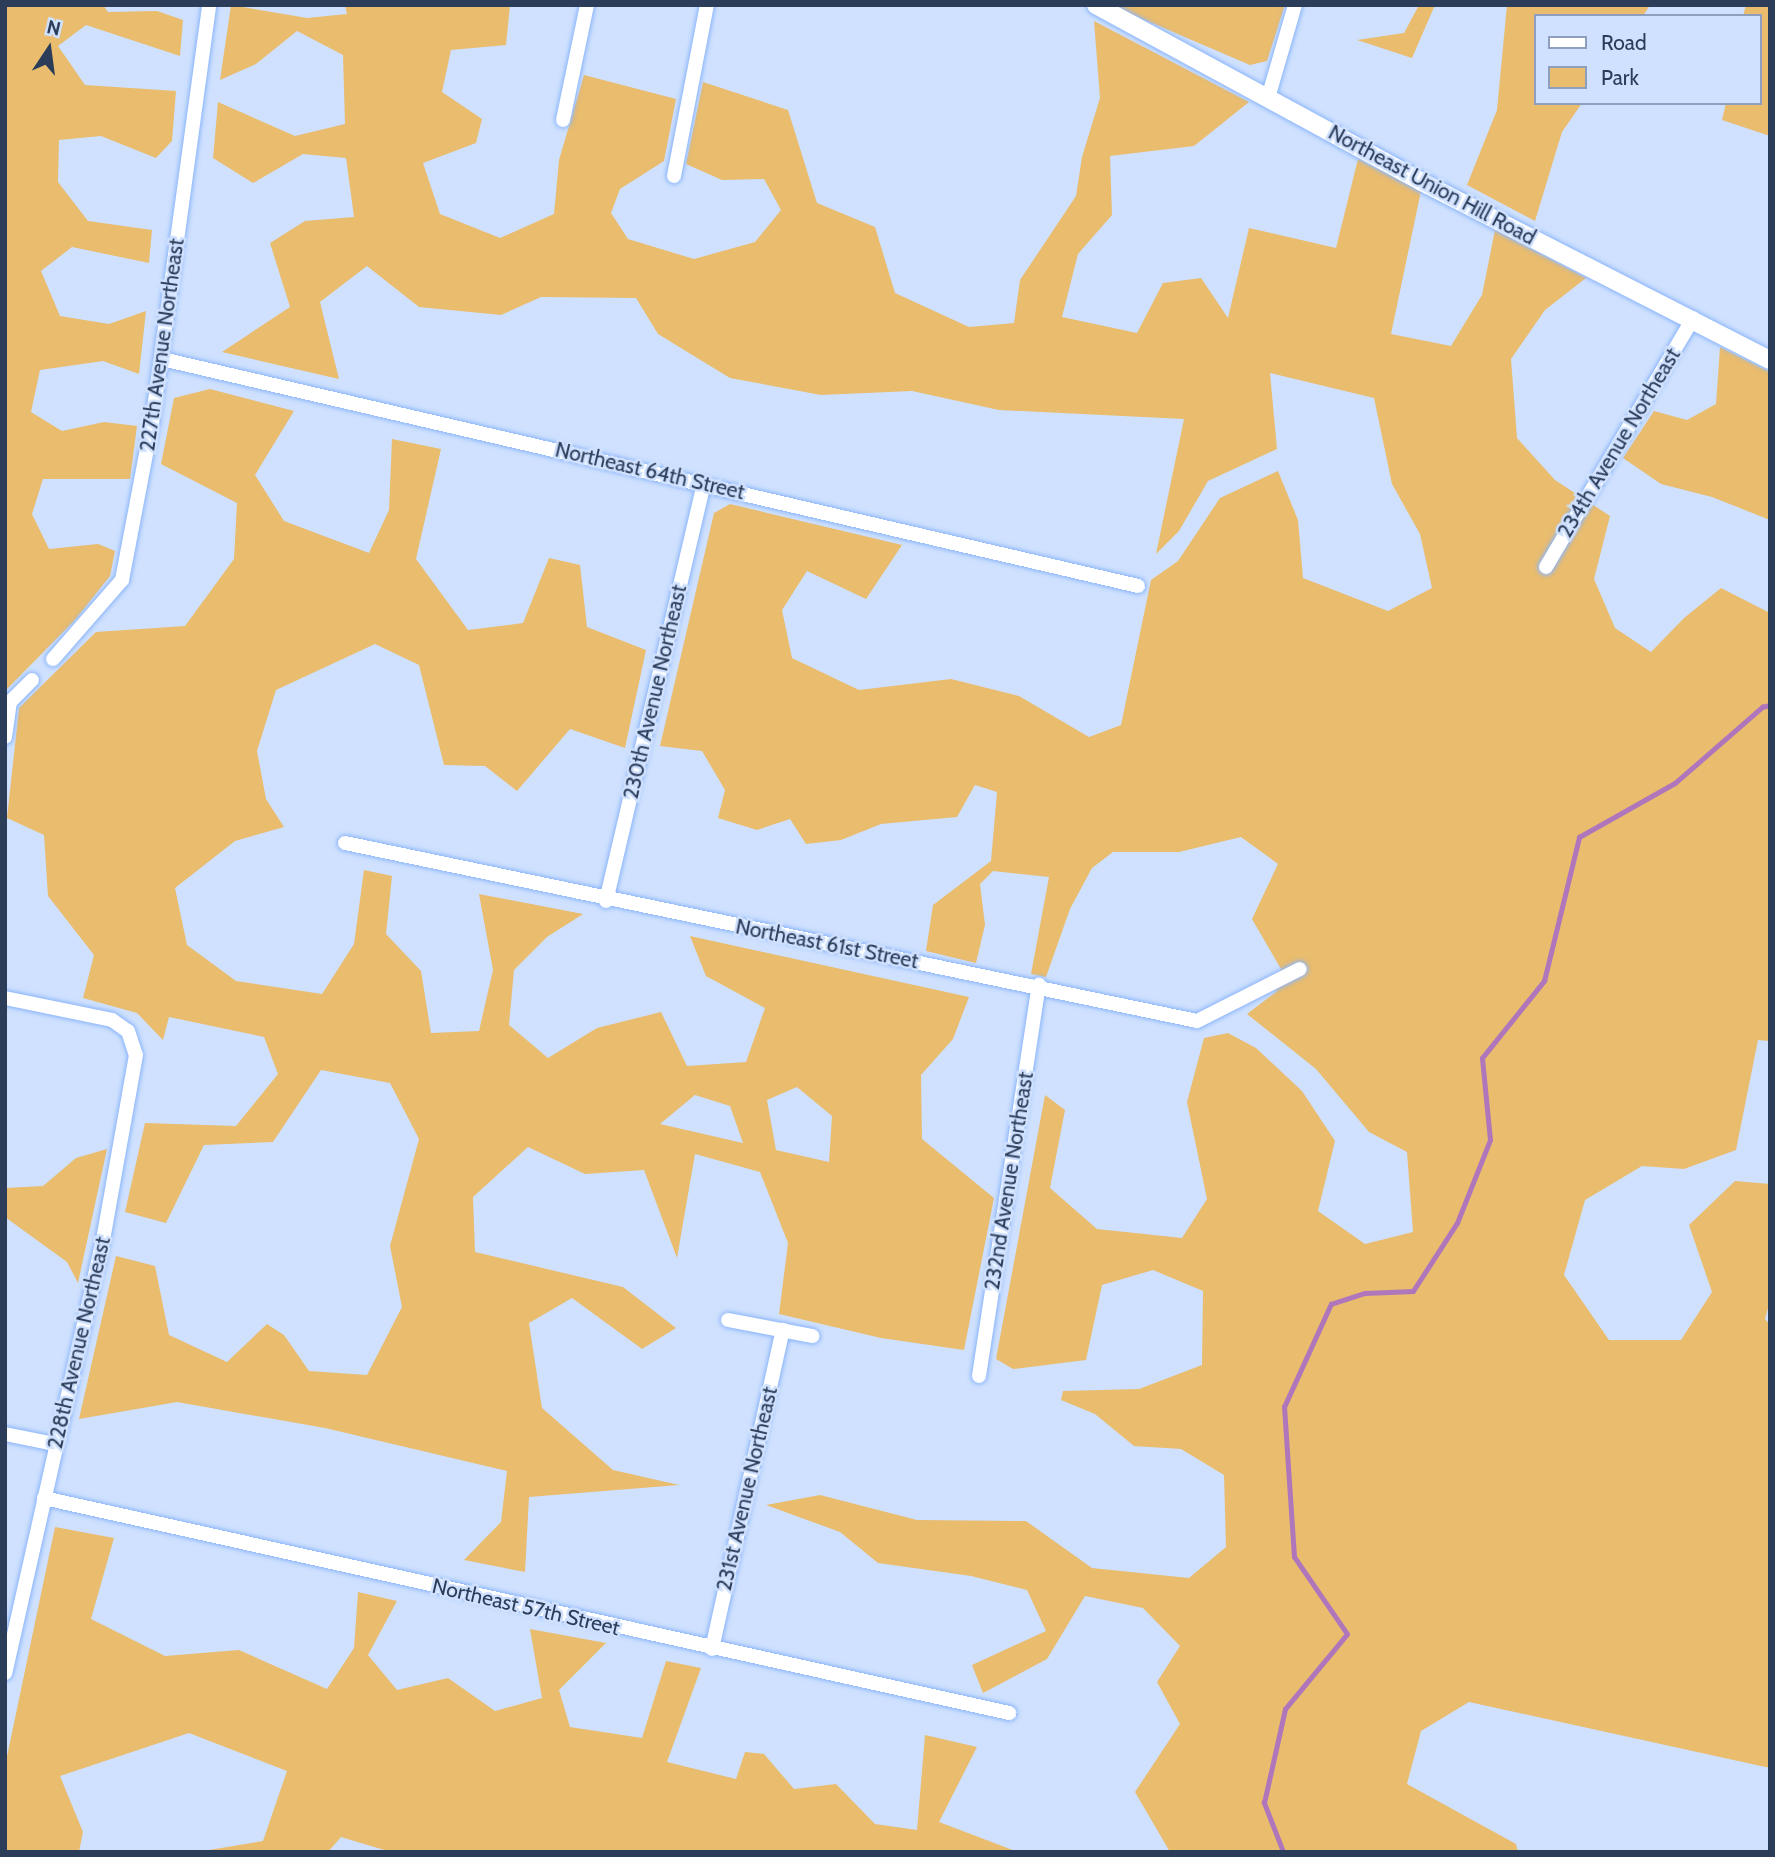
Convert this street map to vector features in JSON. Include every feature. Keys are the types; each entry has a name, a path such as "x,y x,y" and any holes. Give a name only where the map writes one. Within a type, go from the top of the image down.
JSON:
{"street":[{"name":"227th Avenue Northeast","path":"53,659 122,580 162,359 209,5"},
{"path":"564,120 587,5"},
{"path":"674,176 707,5"},
{"name":"Northeast Union Hill Road","path":"1096,5 1522,234 1693,318 1770,360"},
{"path":"1268,98 1295,5"},
{"name":"234th Avenue Northeast","path":"1546,568 1693,318"},
{"name":"Northeast 64th Street","path":"162,359 1138,586"},
{"name":"230th Avenue Northeast","path":"606,901 705,484"},
{"path":"5,737 10,702 32,680"},
{"name":"Northeast 61st Street","path":"345,844 606,901 1039,985 1197,1021 1300,969"},
{"name":"232nd Avenue Northeast","path":"979,1376 1039,985"},
{"name":"228th Avenue Northeast","path":"5,998 112,1020 128,1031 136,1065 104,1235 54,1444 5,1673"},
{"path":"728,1320 813,1336"},
{"name":"231st Avenue Northeast","path":"712,1649 783,1330"},
{"path":"5,1434 54,1444"},
{"name":"Northeast 57th Street","path":"44,1498 712,1649 1009,1713"}],"green space":[{"path":"5,5 103,5 108,12 157,11 183,20 180,56 86,25 58,46 85,85 176,91 172,141 156,158 101,136 59,140 58,182 88,221 152,230 149,263 72,247 41,271 60,316 109,324 146,311 139,374 103,361 40,370 31,412 62,431 104,422 137,426 130,479 43,479 32,514 49,549 98,544 115,551 110,576 75,620 5,691"},
{"path":"231,5 307,18 347,14 345,5 510,5 506,45 451,50 442,92 482,119 476,143 423,163 440,214 500,238 554,214 559,160 584,75 676,99 664,161 620,189 611,213 628,239 694,259 755,242 781,210 764,179 722,180 686,164 703,82 788,110 817,203 875,227 895,293 969,327 1014,323 1020,280 1076,196 1082,157 1100,98 1094,21 1249,102 1194,146 1110,156 1112,215 1078,254 1062,317 1137,333 1163,283 1201,278 1228,318 1249,228 1336,248 1358,159 1421,191 1391,334 1451,346 1482,295 1495,230 1586,278 1545,310 1511,359 1517,438 1555,480 1610,516 1594,579 1615,628 1651,652 1684,618 1721,588 1770,613 1770,1041 1758,1040 1736,1150 1684,1169 1642,1166 1585,1200 1564,1275 1609,1340 1681,1340 1712,1292 1689,1225 1735,1181 1770,1184 1770,1301 1765,1319 1770,1325 1770,1768 1469,1702 1421,1731 1407,1784 1516,1844 1518,1852 1170,1852 1135,1792 1180,1724 1157,1682 1180,1646 1143,1608 1085,1596 1047,1659 983,1693 972,1665 1046,1631 1027,1590 971,1576 878,1563 840,1532 766,1505 820,1495 917,1520 1026,1521 1092,1568 1189,1578 1226,1547 1224,1475 1181,1449 1134,1446 1095,1414 1061,1400 1063,1391 1139,1389 1202,1365 1203,1291 1153,1270 1102,1285 1086,1360 1013,1369 996,1359 1045,1095 1065,1110 1050,1188 1097,1229 1182,1238 1207,1199 1187,1102 1204,1038 1228,1033 1256,1048 1302,1091 1335,1141 1318,1211 1365,1244 1413,1232 1407,1152 1369,1132 1316,1069 1247,1014 1276,992 1281,969 1252,919 1278,864 1241,837 1179,852 1113,852 1092,868 1070,909 1046,977 1031,974 1049,877 993,871 980,884 985,925 976,963 926,951 933,905 991,861 997,792 975,785 957,817 881,824 841,840 806,844 790,819 757,830 718,818 725,790 702,751 660,746 714,513 730,504 902,545 866,599 807,571 782,610 792,658 859,690 951,679 1019,696 1089,737 1121,725 1151,580 1178,561 1220,498 1278,471 1298,520 1303,578 1388,611 1432,588 1420,534 1392,484 1374,398 1270,373 1277,449 1208,481 1179,531 1156,554 1184,419 999,410 912,391 821,395 730,378 658,334 636,298 541,297 501,315 419,307 367,266 320,302 339,379 222,352 290,307 270,243 305,221 354,217 346,158 303,154 253,183 213,158 218,102 295,136 345,124 343,55 297,31 256,64 220,80"},
{"path":"1110,5 1285,5 1267,61 1250,65"},
{"path":"1419,5 1435,5 1412,58 1357,40 1404,33"},
{"path":"1507,5 1650,5 1644,14 1534,14 1534,105 1581,105 1562,132 1535,221 1467,185 1497,110"},
{"path":"1746,5 1770,5 1770,136 1722,120 1726,105 1761,105 1761,14 1744,14"},
{"path":"1720,347 1770,372 1770,520 1712,497 1661,484 1623,458 1654,411 1687,420 1716,404"},
{"path":"210,389 294,411 255,475 284,521 369,553 389,510 392,439 441,449 416,559 468,630 523,623 549,558 580,565 587,627 646,650 625,748 570,729 517,791 485,766 444,765 419,665 375,644 276,690 257,751 266,799 284,827 235,841 175,888 187,945 236,981 322,994 354,944 364,870 392,876 386,934 421,971 431,1033 479,1031 493,970 479,894 583,914 547,937 514,970 509,1025 548,1058 597,1028 661,1012 687,1066 746,1062 765,1008 706,976 690,936 969,997 953,1039 921,1075 922,1139 994,1198 964,1350 881,1338 779,1314 788,1243 760,1172 695,1154 677,1258 644,1170 585,1174 528,1147 473,1197 475,1252 623,1287 676,1328 642,1349 572,1298 529,1323 542,1408 613,1470 679,1485 529,1497 525,1572 464,1560 501,1522 507,1471 325,1428 177,1402 79,1419 116,1256 155,1266 169,1335 227,1362 267,1324 284,1335 309,1371 367,1375 402,1307 390,1246 419,1139 390,1083 321,1070 273,1142 204,1145 166,1223 125,1212 145,1123 236,1126 278,1074 264,1037 169,1017 163,1040 137,1013 83,998 94,955 48,896 44,835 7,818 19,708 96,632 185,626 234,559 237,503 161,464 174,398","holes":["797,1087 832,1116 829,1162 776,1150 767,1100","695,1095 730,1106 743,1143 660,1124"]},
{"path":"107,1149 78,1283 67,1262 5,1217 5,1188 43,1186 76,1158"},
{"path":"55,1527 114,1538 91,1619 165,1656 239,1650 327,1689 354,1648 358,1592 397,1601 368,1655 397,1690 448,1678 495,1711 542,1698 530,1629 606,1643 559,1690 570,1727 642,1738 666,1661 701,1668 667,1762 736,1779 745,1752 764,1754 794,1789 836,1784 875,1824 917,1830 925,1735 977,1747 939,1822 1018,1852 391,1852 341,1837 328,1852 197,1852 263,1841 287,1771 189,1733 60,1776 83,1832 79,1852 5,1852 5,1766"}],"waterway":[{"path":"1283,1852 1264,1803 1285,1709 1347,1634 1294,1557 1284,1407 1331,1304 1365,1293 1413,1291 1457,1223 1490,1140 1482,1058 1544,981 1579,837 1675,783 1762,707 1770,705"}]}
